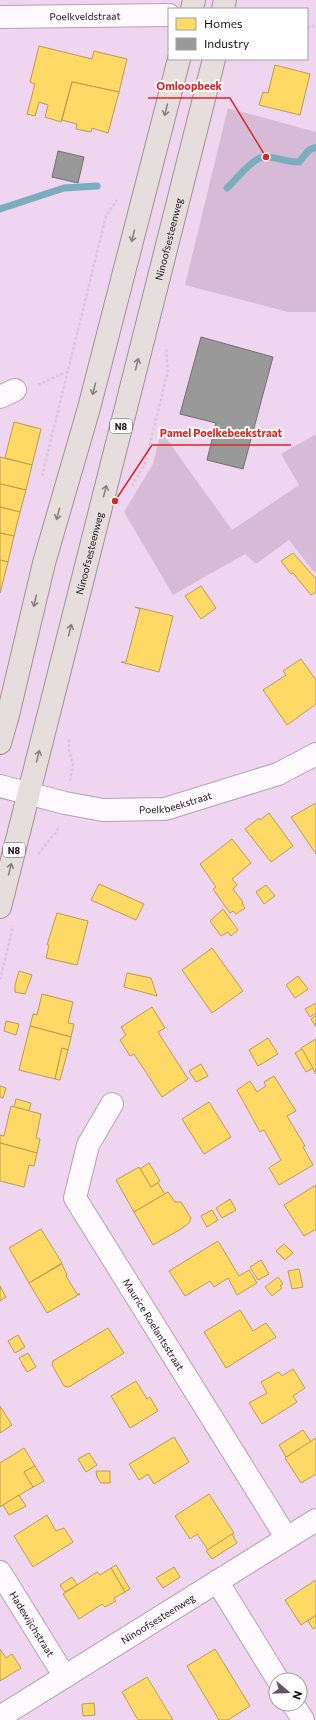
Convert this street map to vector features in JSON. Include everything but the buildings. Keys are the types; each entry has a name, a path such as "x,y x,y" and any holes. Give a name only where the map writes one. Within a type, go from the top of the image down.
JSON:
{"main road":[{"path":"0,743 44,563 89,408 179,60"},
{"name":"Ninoofsesteenweg","path":"0,907 214,60"}],"street":[{"name":"Poelkveldstraat","path":"0,17 168,15"},
{"name":"Poelkbeekstraat","path":"0,786 28,794 103,810 165,809 278,774 316,754"},
{"name":"Maurice Roelantsstraat","path":"112,1104 88,1144 75,1198 286,1537"},
{"name":"Ninoofsesteenweg","path":"2,1718 65,1676 286,1537 316,1520"},
{"name":"Hadewijchstraat","path":"0,1572 65,1676"},
{"path":"217,1581 273,1672"}],"path":[{"path":"42,479 106,216 119,196"},
{"path":"7,394 22,392 68,371"}],"shaded area":[{"path":"228,108 316,132 316,312 288,312 185,285"},
{"path":"161,431 232,530 299,485 281,454 316,434 316,570 314,572 289,540 256,564 245,554 173,595 124,512 153,464"}],"waterway":[{"path":"227,188 250,165 260,158 269,157 290,162 299,162 309,150 316,147"},
{"path":"0,209 64,188 97,186"}],"place":[{"name":"Omloopbeek","path":"266,157"},
{"name":"Pamel Poelkebeekstraat","path":"115,501"}]}
